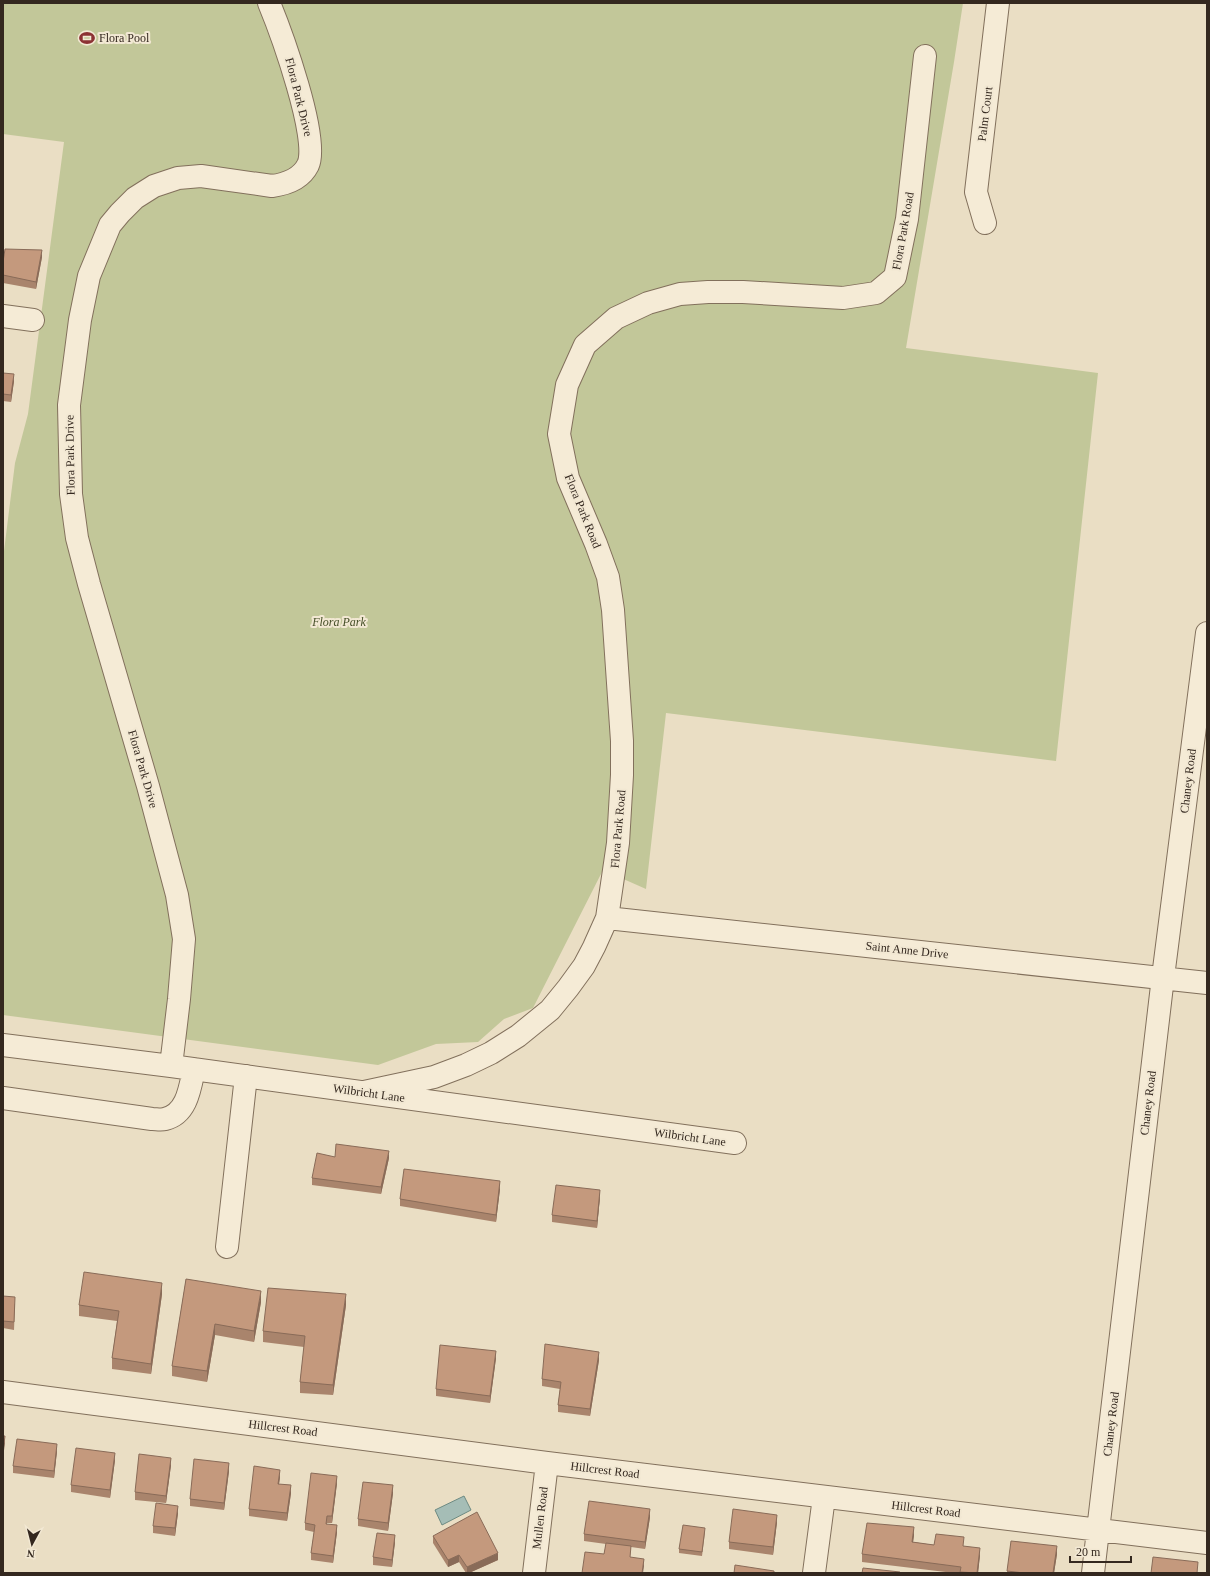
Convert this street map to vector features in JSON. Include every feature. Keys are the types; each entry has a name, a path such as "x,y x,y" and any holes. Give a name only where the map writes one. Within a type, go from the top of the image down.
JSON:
{"street":[{"name":"Flora Park Drive","path":"171,1066 184,939 177,895 148,786 77,538 70,494 69,405 79,327 89,276 110,225 120,213 135,198 154,186 178,178 201,176 272,186 294,180 302,174 308,165 311,155 308,129 282,33 269,3"},
{"name":"Palm Court","path":"986,223 976,192 998,3"},
{"name":"Flora Park Road","path":"364,1092 440,1074 466,1065 491,1053 518,1036 550,1010 568,988 584,966 607,918 614,875 621,809 622,740 618,663 613,610 608,577 596,544 568,478 559,434 567,386 585,345 616,318 648,303 680,294 743,292 843,298 876,293 895,277 907,219 926,56"},
{"path":"3,316 33,320"},
{"name":"Chaney Road","path":"1093,1573 1163,978 1207,633"},
{"name":"Saint Anne Drive","path":"607,918 1207,983"},
{"name":"Wilbricht Lane","path":"3,1045 194,1069 735,1143"},
{"path":"3,1098 152,1119 165,1119 177,1113 186,1102 194,1069"},
{"path":"227,1247 246,1076"},
{"name":"Hillcrest Road","path":"3,1392 547,1463 1207,1543"},
{"name":"Mullen Road","path":"534,1573 547,1463"},
{"path":"814,1573 824,1497"}],"green space":[{"name":"Flora Park","path":"3,3 963,3 906,348 1098,373 1056,761 666,713 646,889 603,870 533,1008 504,1019 478,1042 436,1044 378,1065 3,1015 3,559 15,463 28,414 64,142 3,134"}],"water":[{"path":"464,1496 471,1510 442,1525 435,1510"}],"building":[{"path":"5,249 42,250 36,282 3,275"},
{"path":"3,373 14,374 11,395 3,394"},
{"path":"336,1144 389,1151 381,1187 312,1178 317,1153 335,1157"},
{"path":"404,1169 500,1181 496,1215 400,1199"},
{"path":"556,1185 600,1190 597,1221 552,1215"},
{"path":"84,1272 162,1283 151,1364 112,1358 119,1311 79,1305"},
{"path":"186,1279 261,1291 254,1331 215,1324 207,1371 172,1366"},
{"path":"268,1288 346,1294 333,1385 300,1382 305,1336 263,1331"},
{"path":"3,1296 15,1297 14,1322 3,1321"},
{"path":"545,1344 599,1352 590,1409 558,1405 561,1382 542,1379"},
{"path":"440,1345 496,1351 490,1396 436,1389"},
{"path":"3,1436 5,1436 3,1451"},
{"path":"17,1439 57,1444 54,1471 13,1466"},
{"path":"76,1448 115,1453 110,1490 71,1485"},
{"path":"139,1454 171,1458 166,1496 135,1492"},
{"path":"194,1459 229,1463 224,1503 190,1499"},
{"path":"254,1466 280,1470 278,1484 291,1485 287,1513 249,1509"},
{"path":"311,1473 337,1476 332,1516 327,1516 326,1524 337,1525 333,1556 311,1553 315,1525 305,1523"},
{"path":"363,1482 393,1485 388,1523 358,1519"},
{"path":"589,1501 650,1509 645,1542 584,1534"},
{"path":"156,1503 178,1506 175,1528 153,1526"},
{"path":"733,1509 777,1515 773,1547 729,1542"},
{"path":"477,1512 498,1553 467,1567 459,1555 448,1560 433,1536"},
{"path":"867,1523 914,1527 912,1542 934,1545 936,1534 964,1537 963,1546 980,1548 977,1573 960,1572 961,1567 862,1554"},
{"path":"683,1525 705,1528 702,1552 679,1549"},
{"path":"377,1533 395,1535 392,1560 373,1557"},
{"path":"1011,1541 1057,1546 1053,1573 1024,1573 1007,1571"},
{"path":"606,1543 631,1546 630,1557 644,1559 642,1573 582,1573 585,1552 604,1554"},
{"path":"1153,1557 1198,1562 1197,1573 1151,1573"},
{"path":"735,1565 774,1571 774,1573 734,1573"},
{"path":"863,1568 900,1572 900,1573 862,1573"}],"place":[{"name":"Flora Pool","path":"87,38"}]}
